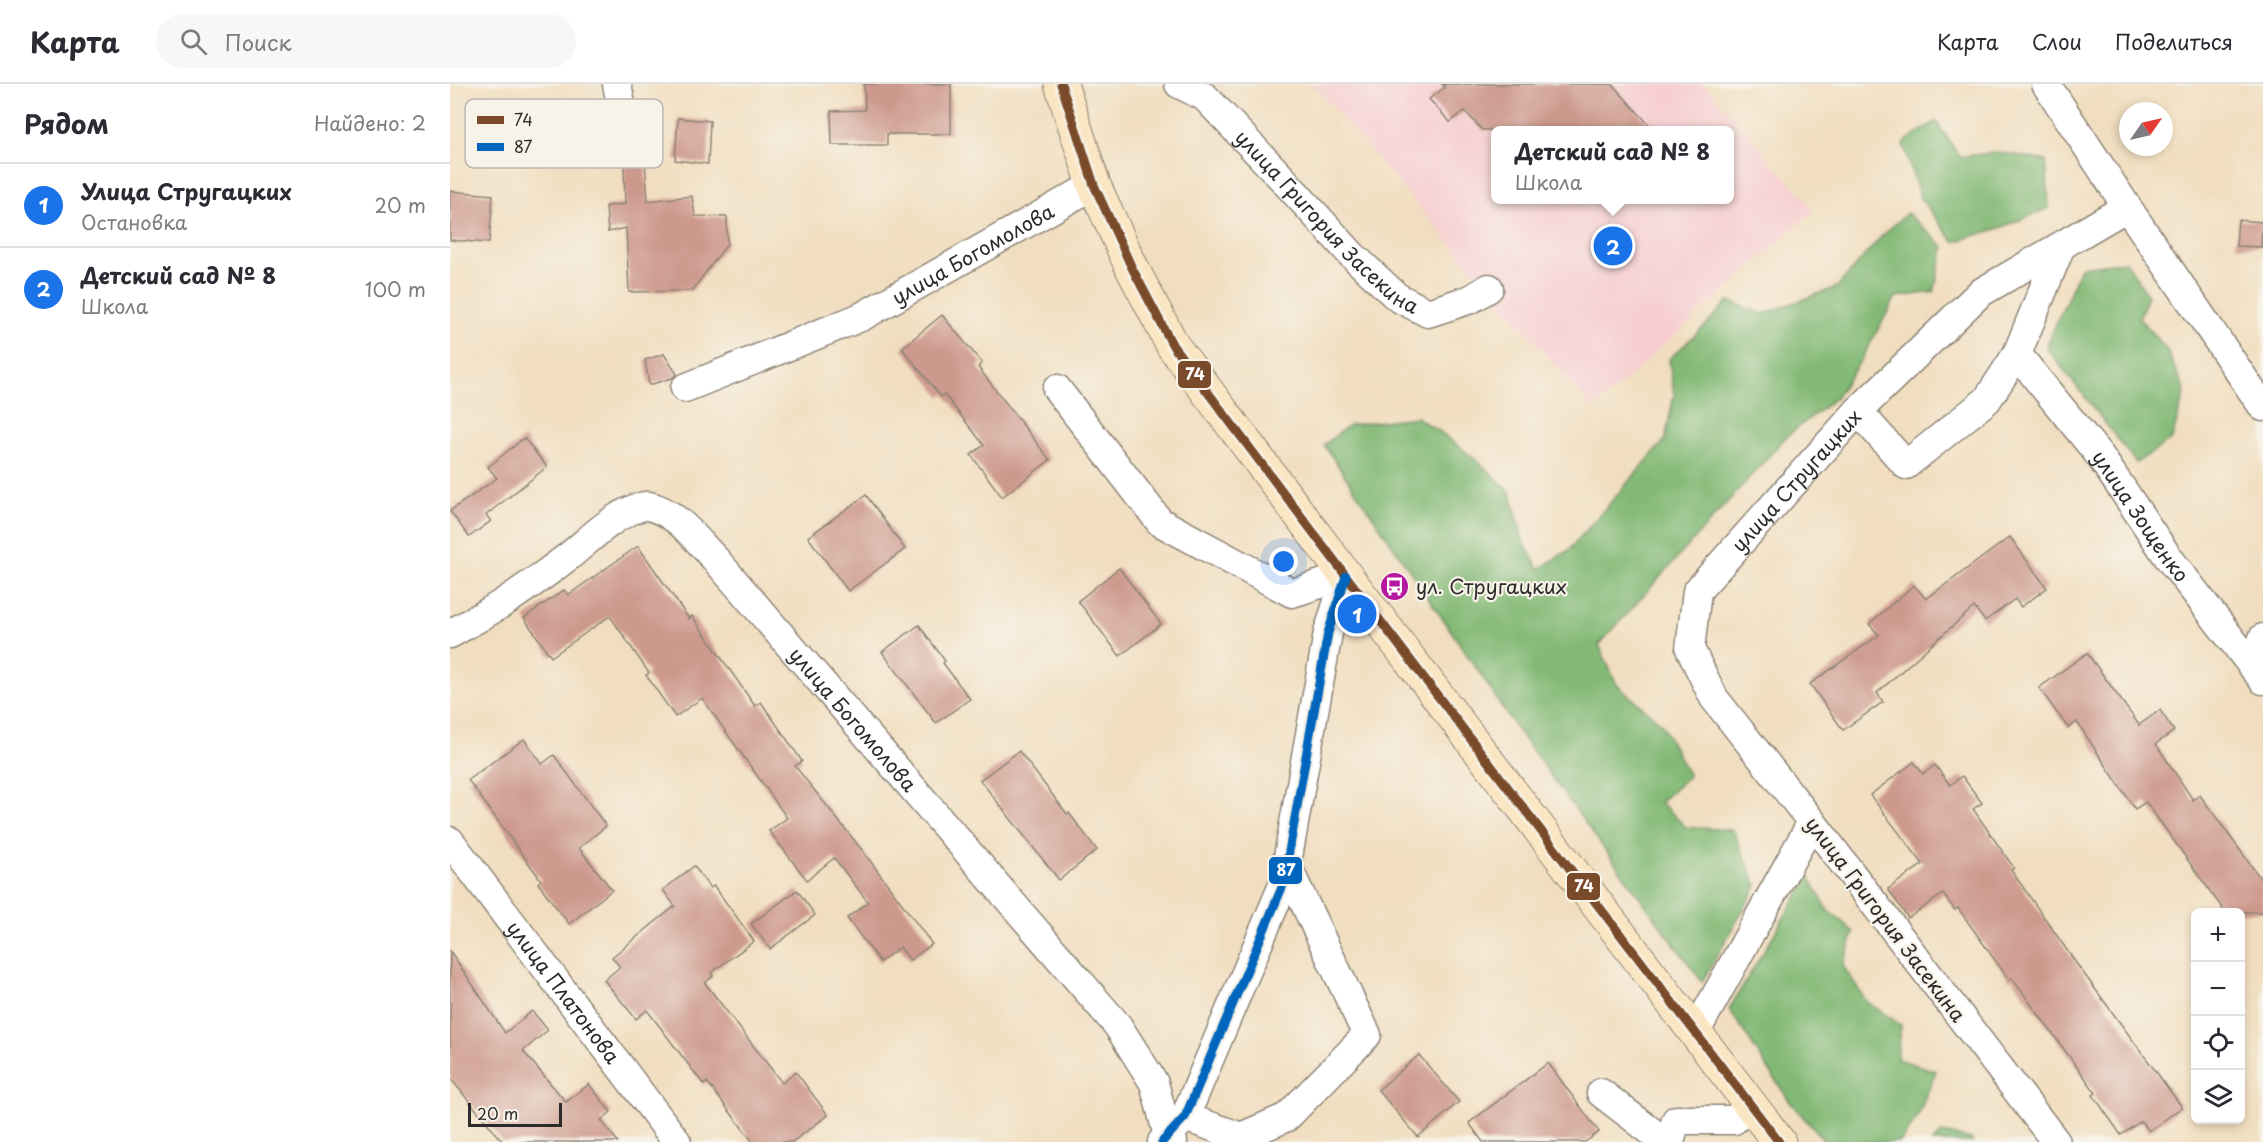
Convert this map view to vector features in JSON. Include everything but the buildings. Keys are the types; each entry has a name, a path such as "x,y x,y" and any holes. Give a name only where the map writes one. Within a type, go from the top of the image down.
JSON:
{"main road":[{"path":"1061,84 1094,185 1132,268 1173,346 1779,1142"}],"street":[{"name":"улица Григория Засекина","path":"1179,84 1205,97 1351,254 1397,297 1428,313 1471,299 1489,288"},
{"path":"2046,84 2127,207 2258,396"},
{"name":"улица Богомолова","path":"684,388 861,317 1094,185"},
{"name":"улица Стругацких","path":"1714,698 1690,649 1697,591 1858,411 1980,293 2127,207"},
{"path":"1858,411 1906,465 1986,400 2017,354 2061,246"},
{"name":"улица Зощенко","path":"2017,354 2100,456 2168,556 2258,674"},
{"path":"1057,389 1160,522 1292,593 1346,576"},
{"name":"улица Богомолова","path":"458,630 568,556 603,527 632,509 648,506 673,517 716,560 1118,1026 1154,1083 1172,1134"},
{"path":"1286,864 1367,1035 1287,1117 1241,1137 1172,1134 1283,885 1286,864 1313,727 1328,633 1346,576"},
{"path":"2258,674 2263,638"},
{"name":"улица Григория Засекина","path":"1714,698 1812,822 2056,1142"},
{"path":"1695,1033 1812,822"},
{"name":"улица Платонова","path":"450,841 677,1142"},
{"path":"1601,1093 1667,1142 1676,1120 1734,1120 1751,1105"}],"shaded area":[{"path":"1313,84 1704,84 1814,210 1593,409"}],"green space":[{"path":"1936,121 1960,157 1997,152 2046,161 2049,208 2000,228 1954,242 1920,198 1903,143"},
{"path":"1907,213 1944,247 1934,292 1896,297 1861,360 1835,398 1785,438 1599,645 1617,685 1661,723 1689,776 1660,802 1686,827 1733,830 1757,886 1702,982 1515,727 1324,445 1349,425 1416,417 1439,431 1479,462 1511,493 1523,541 1539,569 1569,550 1665,440 1674,395 1669,359 1728,301 1763,314 1837,287 1882,236"},
{"path":"2126,261 2148,296 2139,318 2166,349 2185,391 2172,439 2136,463 2046,347 2081,267"},
{"path":"1809,876 1827,909 1854,932 1843,966 1866,1001 1901,1025 1897,1059 1936,1071 1917,1118 1900,1142 1825,1142 1790,1102 1729,1009"},
{"path":"1942,1133 1971,1139 1973,1142 1932,1142"}],"transit line":[{"name":"74","path":"1061,84 1094,185 1132,268 1173,346 1779,1142"},
{"name":"87","path":"1162,1142 1185,1117 1283,885 1328,633 1346,576"}],"place":[{"name":"Детский сад № 8","path":"1613,246"},
{"name":"ул. Стругацких","path":"1395,586"},
{"name":"Улица Стругацких","path":"1357,614"}]}
